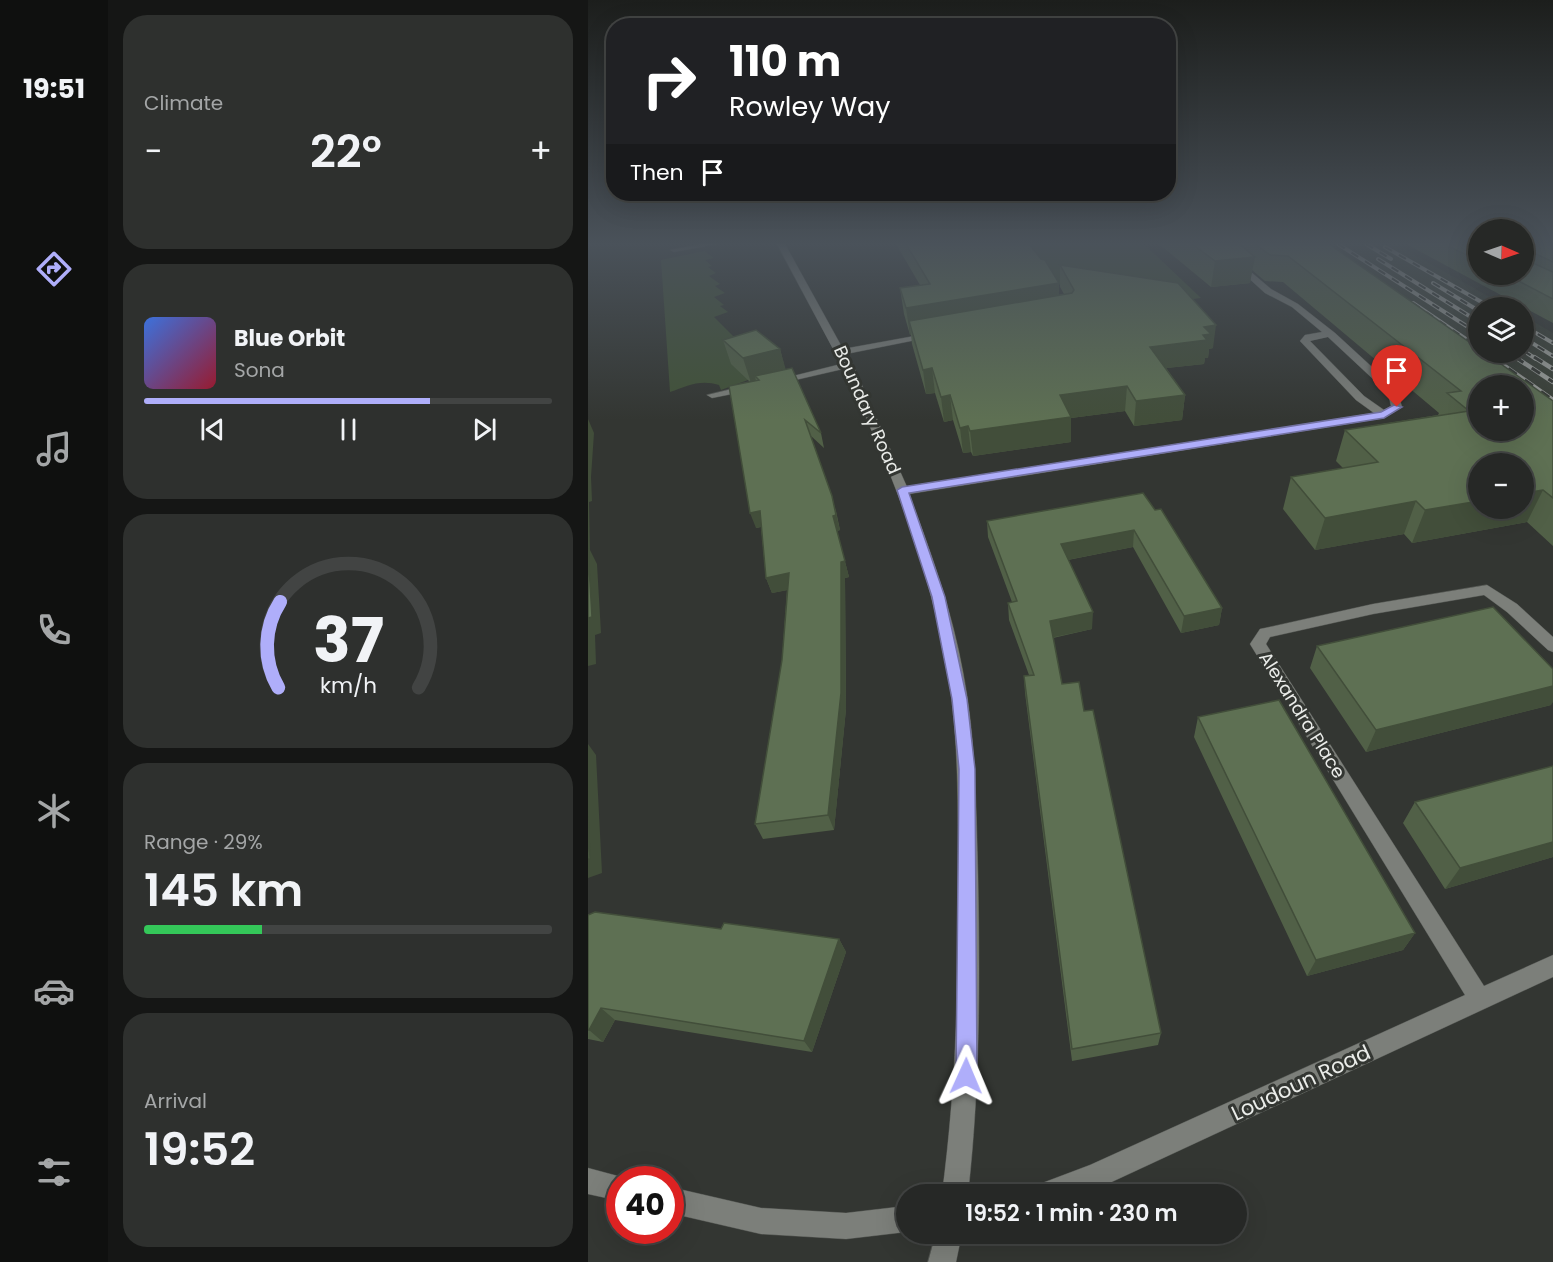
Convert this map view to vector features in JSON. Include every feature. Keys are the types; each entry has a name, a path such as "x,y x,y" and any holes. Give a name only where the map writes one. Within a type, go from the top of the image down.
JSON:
{"street":[{"name":"Boundary Road","path":"814,303 845,359 902,490 938,597 950,648 967,769 969,944 966,1091 956,1184"},
{"path":"902,490 1384,415 1397,407 1393,392 1291,303"},
{"path":"712,395 762,385 845,359 947,333"},
{"path":"1328,334 1308,337 1305,341 1360,398 1384,415"},
{"name":"Alexandra Place","path":"1482,1001 1258,644 1259,639 1265,633 1373,609 1487,590 1512,608 1553,646"},
{"name":"Loudoun Road","path":"1074,1184 1482,1001 1553,966"},
{"path":"588,1181 606,1185"},
{"path":"684,1203 761,1221 846,1226 896,1220"},
{"path":"942,1262 946,1244"}],"shaded area":[{"path":"1389,303 1468,303 1468,352"},
{"path":"1534,322 1553,333 1553,437 1534,404 1534,375 1506,375 1487,363 1534,363"}],"green space":[{"path":"664,303 721,303 724,305 720,306 728,312 714,317 734,337 748,380 721,390 719,385 706,383 694,384 670,392"}],"building":[{"path":"904,303 937,303 906,308"},
{"path":"1014,303 1196,303 1216,325 1204,327 1211,334 1203,335 1207,340 1150,347 1185,395 1136,401 1127,386 1060,395 1071,417 970,431 968,426 960,428 950,395 941,397 932,368 923,370 909,321"},
{"path":"1348,303 1413,303 1468,341 1468,363 1499,363 1516,375 1468,375 1468,410 1447,393 1461,391"},
{"path":"756,330 780,349 743,358 723,340"},
{"path":"792,368 821,433 805,420 832,496 836,515 833,516 845,561 841,562 841,693 828,815 755,824 782,660 789,573 766,578 760,511 750,513 729,386 759,380 755,376"},
{"path":"1534,388 1553,401 1553,498 1543,490 1534,491 1534,453 1468,453 1468,503 1425,510 1416,501 1325,518 1291,477 1378,462 1345,430 1468,411 1468,441 1534,441"},
{"path":"1143,493 1155,510 1161,509 1222,608 1184,616 1134,530 1061,544 1093,612 1050,621 1062,684 1079,682 1084,711 1093,710 1161,1033 1072,1049 1024,676 1034,675 1008,603 1017,601 987,521"},
{"path":"588,548 592,617 588,618"},
{"path":"1493,607 1553,669 1553,686 1376,730 1317,646"},
{"path":"1279,700 1415,933 1316,960 1198,717"},
{"path":"1553,766 1553,842 1460,868 1415,802"},
{"path":"588,816 590,859 588,859"},
{"path":"595,912 721,929 724,923 839,939 804,1041 601,1008 588,1030 588,915"}],"railway":[{"path":"1413,303 1468,340"},
{"path":"1430,303 1468,327"},
{"path":"1448,303 1468,315"},
{"path":"1534,332 1553,343"},
{"path":"1534,344 1553,356"},
{"path":"1534,357 1553,369"},
{"path":"1501,363 1553,400"},
{"path":"1524,363 1553,382"}],"route":[{"path":"966,1076 969,944 967,769 959,699 950,648 938,597 902,490 1384,415 1397,407"}]}
